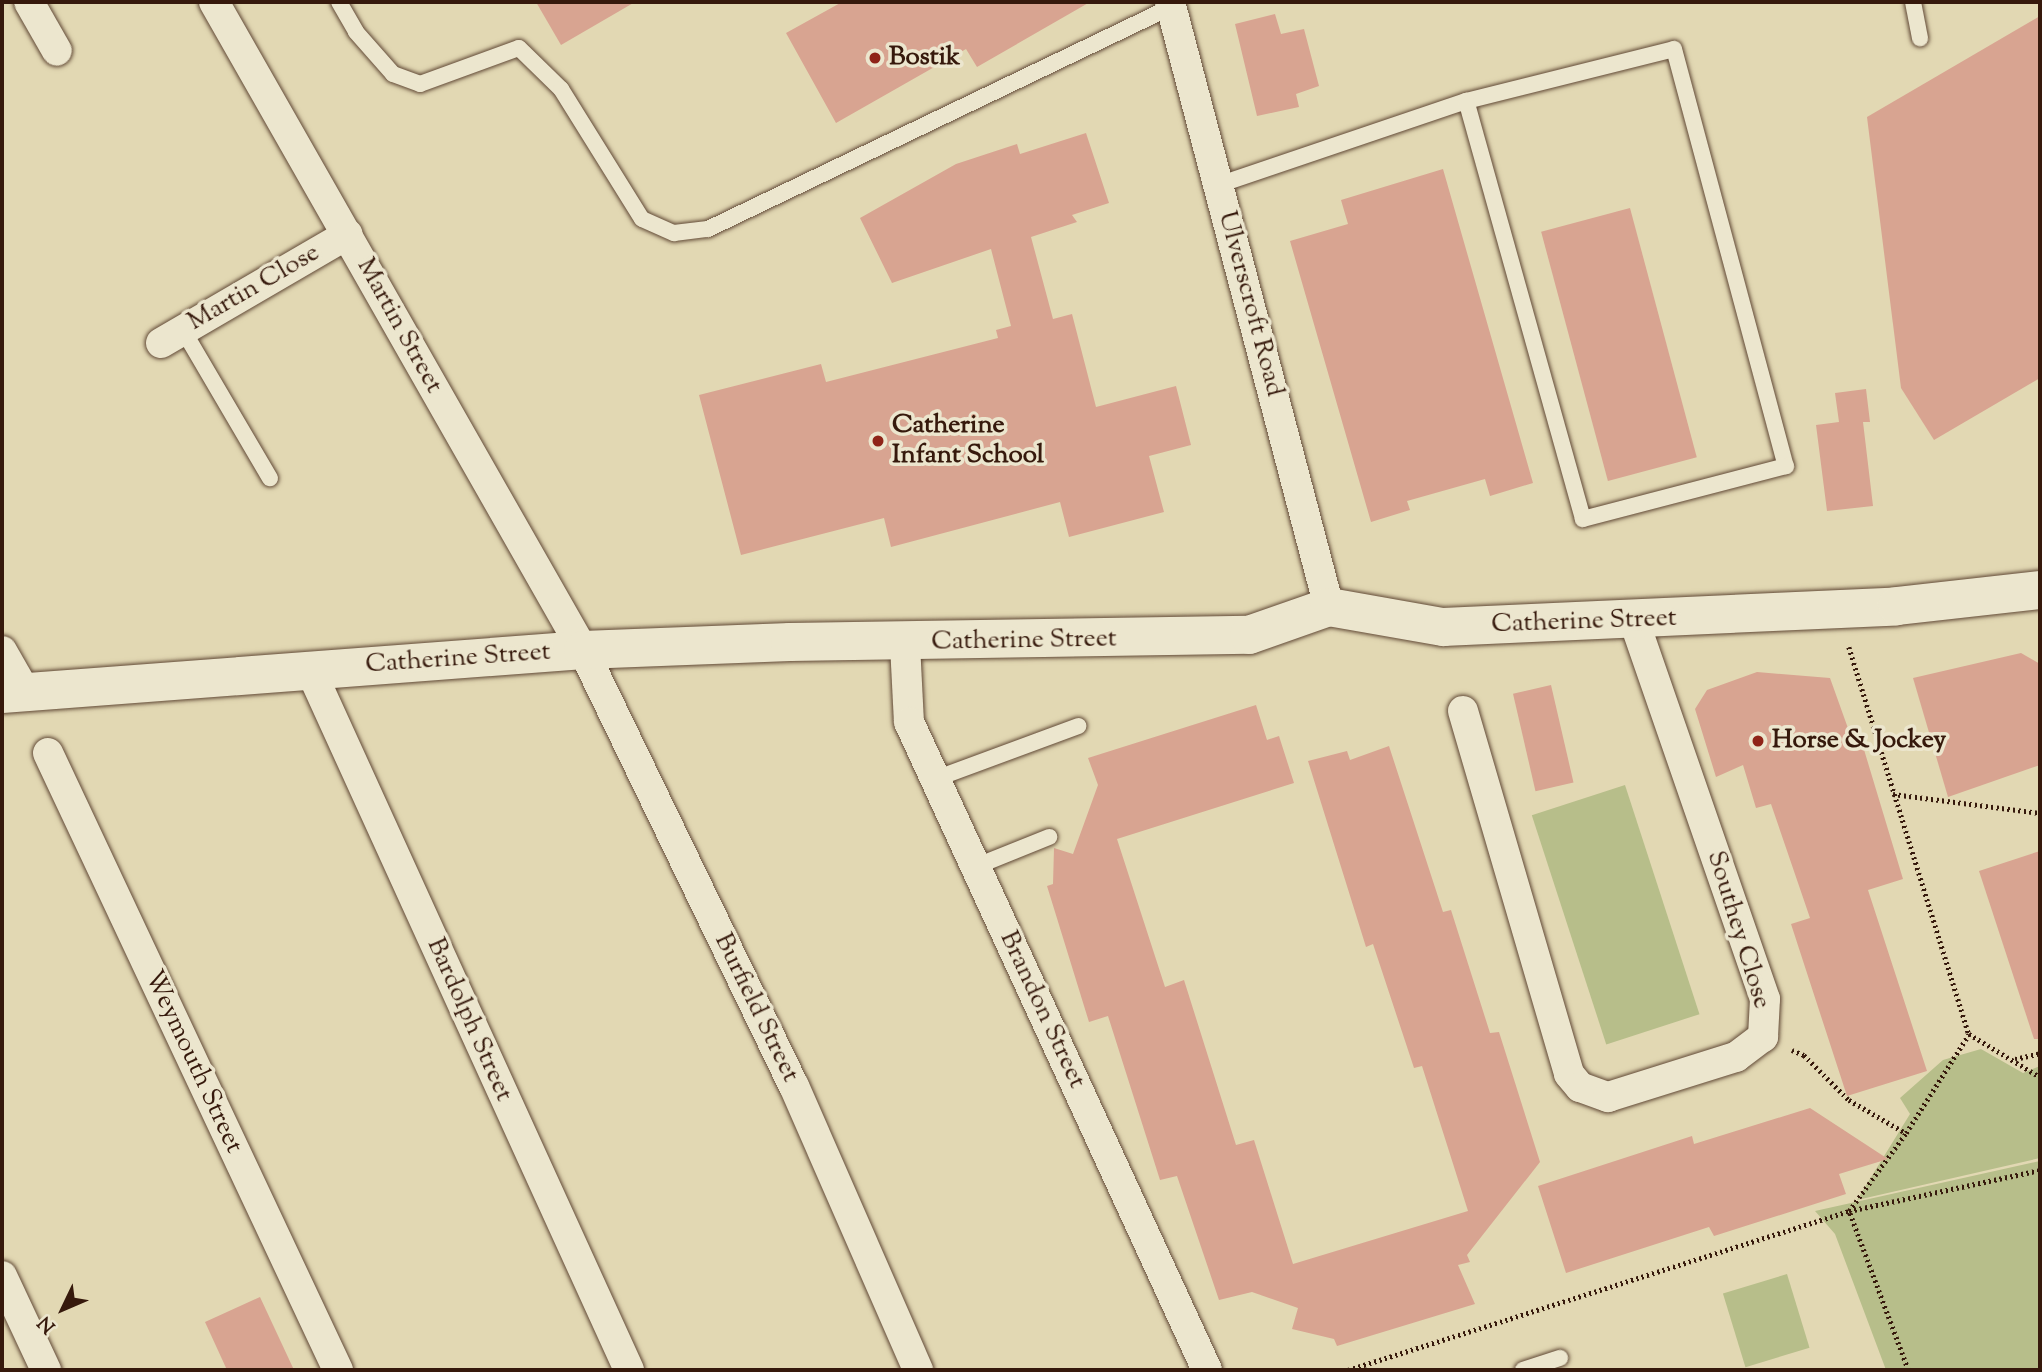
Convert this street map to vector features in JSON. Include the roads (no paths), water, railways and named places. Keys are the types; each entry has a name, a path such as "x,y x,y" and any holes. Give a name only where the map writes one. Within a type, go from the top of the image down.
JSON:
{"street":[{"path":"29,2 57,51"},
{"name":"Martin Street","path":"214,2 583,650"},
{"name":"Ulverscroft Road","path":"1171,4 1329,607"},
{"name":"Martin Close","path":"172,337 348,234"},
{"name":"Catherine Street","path":"14,693 583,650 790,642 905,644 1249,635 1329,607 1443,627 1634,621 1838,610 2040,590"},
{"name":"Southey Close","path":"1463,711 1569,1074 1580,1087 1608,1097 1737,1057 1763,1037 1765,999 1634,621"},
{"name":"Brandon Street","path":"905,644 909,722 1207,1370"},
{"name":"Burfield Street","path":"583,650 794,1086 918,1370"},
{"path":"2,651 14,693"},
{"name":"Bardolph Street","path":"310,669 629,1370"},
{"name":"Weymouth Street","path":"48,753 338,1370"},
{"path":"2,1276 46,1370"}],"lane":[{"path":"339,2 356,32 393,74 420,84 519,48 561,89 642,219 674,233 708,229 1171,4"},
{"path":"1913,2 1920,38"},
{"path":"1218,185 1465,101 1674,49 1786,466 1583,519 1465,101"},
{"path":"172,337 270,478"},
{"path":"935,779 1078,726"},
{"path":"977,866 1049,837"},
{"path":"1523,1370 1560,1358"}],"place":[{"name":"Bostik","path":"875,58"},
{"name":"Catherine Infant School","path":"878,441"},
{"name":"Horse & Jockey","path":"1758,741"}]}
